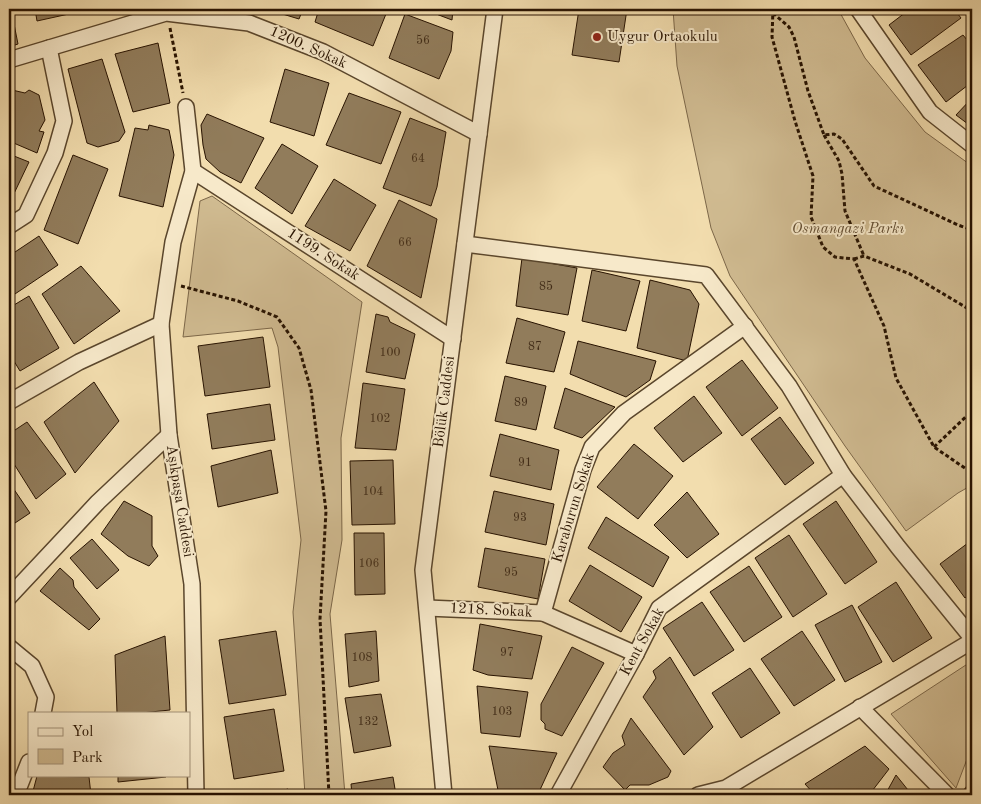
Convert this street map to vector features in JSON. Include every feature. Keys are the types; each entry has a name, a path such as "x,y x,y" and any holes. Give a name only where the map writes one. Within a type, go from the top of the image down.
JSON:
{"street":[{"name":"Bölük Caddesi","path":"444,795 423,570 495,9"},
{"path":"858,9 930,112 972,145"},
{"name":"1200. Sokak","path":"9,60 166,11 249,23 323,52 479,134"},
{"path":"9,226 26,215 55,153 64,121 49,48"},
{"path":"169,435 161,324 173,242 192,171 186,107"},
{"name":"1199. Sokak","path":"192,171 453,339"},
{"path":"465,244 706,275 789,386 843,475 972,640 726,788 698,795"},
{"path":"10,399 79,362 161,324"},
{"name":"Karaburun Sokak","path":"543,613 583,470 592,447 624,413 745,326"},
{"name":"Aşıkpaşa Caddesi","path":"9,597 98,502 169,435"},
{"name":"Aşıkpaşa Caddesi","path":"169,435 192,584 196,795"},
{"name":"Kent Sokak","path":"558,795 636,654 658,608 843,475"},
{"name":"1218. Sokak","path":"427,608 543,613 636,654"},
{"path":"9,647 32,666 46,697 43,712"},
{"path":"860,707 947,795"},
{"path":"16,795 28,765"}],"path":[{"path":"166,11 186,107"},
{"path":"773,11 789,27 794,38 808,91 824,135 838,160 842,174 845,211 864,256"},
{"path":"773,11 772,37 813,176 811,217 824,247 835,257 854,259 864,256 910,274 972,311"},
{"path":"824,135 834,134 842,139 874,186 972,230"},
{"path":"854,259 884,326 896,378 934,447 972,473"},
{"path":"167,282 238,301 277,317 299,348 311,390 326,511 320,619 329,795"},
{"path":"934,447 972,411"}],"green space":[{"name":"Osmangazi Parkı","path":"673,9 838,9 865,58 925,132 972,166 972,485 906,531 845,446 730,276 711,228 677,66"},
{"path":"212,196 362,302 341,438 342,540 330,614 345,795 305,795 293,612 301,540 278,347 272,328 183,337 200,201"},
{"path":"972,661 972,746 956,788 891,714"}],"building":[{"path":"9,9 11,9 18,44 9,47"},
{"path":"35,9 87,9 87,10 37,21"},
{"path":"266,9 303,9 299,19"},
{"path":"319,9 388,9 373,46 315,22"},
{"path":"423,9 453,9 452,20"},
{"path":"579,9 627,9 619,62 572,55"},
{"path":"910,9 954,9 961,18 911,55 889,25"},
{"path":"405,14 453,32 451,51 439,79 389,58"},
{"path":"963,35 972,46 972,82 946,102 918,65"},
{"path":"158,43 170,103 133,112 115,54"},
{"path":"102,59 125,132 119,141 98,147 87,143 68,69"},
{"path":"285,69 329,83 314,136 270,122"},
{"path":"12,90 25,93 29,90 39,95 45,120 39,131 44,132 37,153 9,141 9,96"},
{"path":"349,93 401,112 381,164 326,145"},
{"path":"972,98 972,127 956,115"},
{"path":"207,114 264,138 241,183 220,172 206,159 201,125"},
{"path":"410,118 446,132 437,187 431,206 383,188"},
{"path":"149,125 169,130 174,155 163,207 119,196 135,128 148,130"},
{"path":"282,144 318,166 292,214 255,188"},
{"path":"9,154 29,162 10,202 9,201"},
{"path":"73,155 108,169 78,244 44,230"},
{"path":"334,179 376,205 350,251 305,226"},
{"path":"399,200 437,219 421,298 367,266"},
{"path":"39,236 58,265 9,298 9,256"},
{"path":"522,258 577,268 568,315 516,306"},
{"path":"81,266 120,311 74,344 42,294"},
{"path":"592,270 640,281 626,331 582,321"},
{"path":"650,280 690,290 699,304 687,361 637,348"},
{"path":"29,296 59,348 20,371 9,353 9,308"},
{"path":"376,314 388,317 390,322 415,334 405,379 366,372"},
{"path":"517,318 565,332 554,372 506,363"},
{"path":"263,337 270,387 205,396 198,346"},
{"path":"578,341 656,361 650,380 626,397 570,374"},
{"path":"742,360 778,408 742,436 706,387"},
{"path":"505,376 546,386 536,430 495,421"},
{"path":"94,382 119,421 75,473 44,422"},
{"path":"363,383 405,389 396,450 355,448"},
{"path":"565,388 615,407 582,438 554,428"},
{"path":"694,396 722,433 683,462 654,428"},
{"path":"270,404 275,440 212,449 207,414"},
{"path":"780,417 814,463 785,485 751,439"},
{"path":"27,422 66,474 36,499 9,456 9,434"},
{"path":"500,434 559,450 551,490 490,476"},
{"path":"634,444 673,476 638,519 597,487"},
{"path":"271,450 278,493 218,507 211,466"},
{"path":"393,460 395,524 352,525 350,461"},
{"path":"9,482 30,513 9,527"},
{"path":"494,491 554,504 546,545 485,532"},
{"path":"687,492 719,534 687,558 654,525"},
{"path":"124,501 152,516 152,546 158,556 149,566 128,556 101,534"},
{"path":"836,501 877,562 845,584 803,524"},
{"path":"606,517 669,557 653,587 588,548"},
{"path":"354,533 384,533 385,594 355,595"},
{"path":"789,535 827,594 793,617 755,558"},
{"path":"92,539 119,570 97,589 70,558"},
{"path":"972,540 972,592 965,598 940,564"},
{"path":"485,548 545,559 538,599 478,587"},
{"path":"590,565 642,597 621,632 569,601"},
{"path":"749,566 782,617 744,642 710,592"},
{"path":"60,568 73,580 74,587 100,619 89,630 40,591"},
{"path":"896,582 932,638 893,662 858,607"},
{"path":"702,602 734,650 694,676 663,628"},
{"path":"852,605 882,662 845,682 815,625"},
{"path":"480,624 542,636 532,679 488,675 473,670"},
{"path":"276,631 286,695 229,704 219,640"},
{"path":"376,631 379,681 349,687 345,634"},
{"path":"802,631 835,680 794,706 761,659"},
{"path":"165,636 170,710 117,712 115,655"},
{"path":"572,647 604,663 562,736 545,729 545,724 541,720 541,704"},
{"path":"670,657 713,727 684,755 643,697 656,678 653,671"},
{"path":"750,668 780,713 741,738 712,693"},
{"path":"477,686 528,692 520,737 481,733"},
{"path":"381,694 391,746 354,753 345,698"},
{"path":"274,709 284,771 234,779 224,717"},
{"path":"631,718 671,771 668,777 649,785 630,785 625,790 603,767 613,753 625,745 622,736"},
{"path":"489,746 557,753 539,792 524,795 499,795"},
{"path":"865,746 889,769 869,795 815,795 805,784"},
{"path":"896,775 912,795 885,795"},
{"path":"37,776 89,777 91,795 32,795"},
{"path":"118,776 166,776 166,777 118,782"},
{"path":"393,777 396,795 352,795 351,784"},
{"path":"288,789 289,795 264,795"}],"place":[{"name":"Uygur Ortaokulu","path":"597,37"}]}
